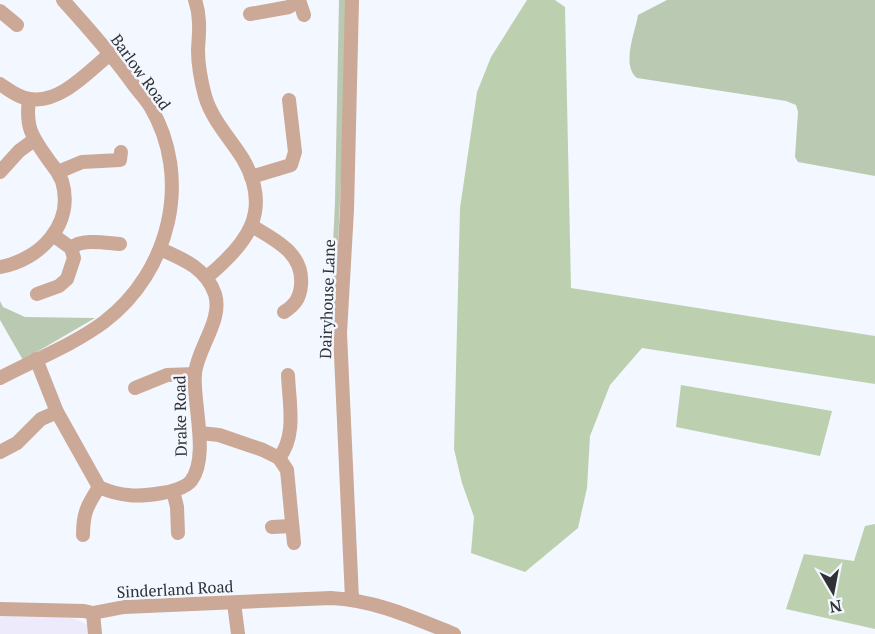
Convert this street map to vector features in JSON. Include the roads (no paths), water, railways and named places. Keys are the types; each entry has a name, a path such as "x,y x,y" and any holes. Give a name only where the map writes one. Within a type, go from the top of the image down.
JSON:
{"street":[{"name":"Barlow Road","path":"0,378 91,330 122,306 141,284 160,249 172,207 172,178 164,134 149,105 110,54 63,0"},
{"path":"160,249 189,262 207,278 243,244 252,226 255,210 255,188 251,177 243,159 218,123 206,98 200,75 199,18 195,0"},
{"path":"250,14 289,7 298,0 304,15"},
{"name":"Dairyhouse Lane","path":"352,0 347,210 340,333 352,599"},
{"path":"0,84 29,99 41,99 68,87 110,54"},
{"path":"0,267 23,260 43,248 61,220 64,206 62,182 58,172 34,140 27,124 29,99"},
{"path":"251,177 296,169 289,100"},
{"path":"0,172 19,151 34,140"},
{"path":"58,172 82,162 120,160 121,152"},
{"path":"252,226 279,243 298,261 302,277 300,291 295,305 284,312"},
{"path":"37,294 59,286 67,279 74,258 71,248 53,235"},
{"path":"71,248 75,244 95,242 120,244"},
{"name":"Drake Road","path":"173,491 190,482 197,464 200,434 195,374 215,314 215,296 207,278"},
{"path":"36,359 57,412 99,487 129,497 173,491 177,507 178,534"},
{"path":"135,388 167,375 195,374"},
{"path":"279,458 285,450 291,430 288,375"},
{"path":"0,452 17,443 41,419 57,412"},
{"path":"200,434 219,435 279,458 287,470 294,543"},
{"path":"83,535 83,516 99,487"},
{"path":"272,527 292,525"},
{"name":"Sinderland Road","path":"0,609 84,610 93,613 124,607 352,599 390,609 454,634"},
{"path":"234,603 238,634"},
{"path":"93,613 95,634"}]}
